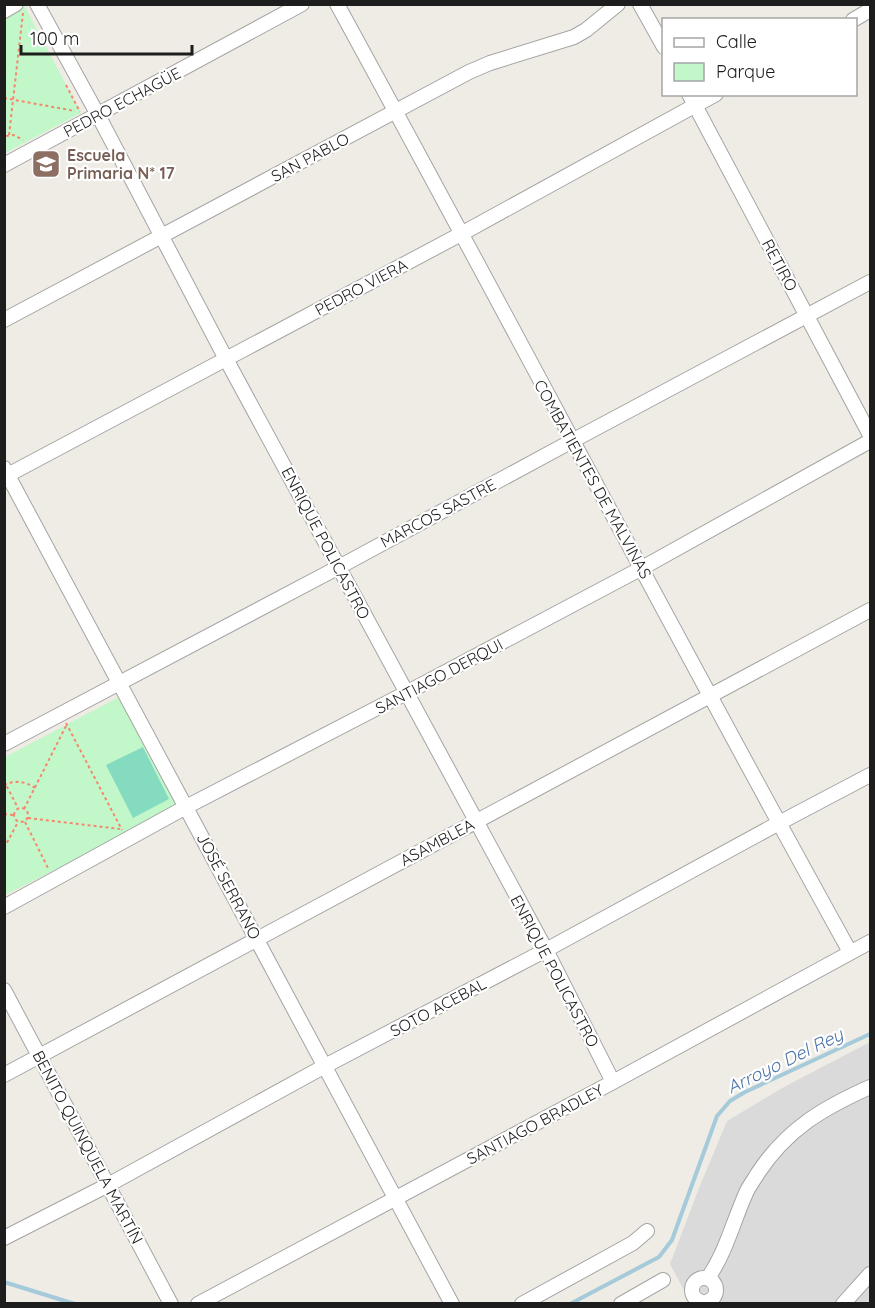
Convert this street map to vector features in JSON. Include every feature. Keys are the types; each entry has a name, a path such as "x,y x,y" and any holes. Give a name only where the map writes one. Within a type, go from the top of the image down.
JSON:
{"street":[{"name":"PEDRO ECHAGÜE","path":"4,165 302,4"},
{"name":"COMBATIENTES DE MALVINAS","path":"338,4 710,697 850,952"},
{"name":"SAN PABLO","path":"4,320 469,72 490,63 574,37 618,4"},
{"path":"640,4 662,45"},
{"name":"ENRIQUE POLICASTRO","path":"26,5 98,115 226,358 546,950 612,1082"},
{"path":"4,11 26,5"},
{"path":"856,18 870,10"},
{"name":"PEDRO VIERA","path":"6,474 461,234 692,100 708,96"},
{"name":"RETIRO","path":"692,100 870,435"},
{"name":"MARCOS SASTRE","path":"4,744 64,719 120,682 870,282"},
{"name":"SANTIAGO DERQUI","path":"4,908 186,807 642,568 870,441"},
{"name":"JOSÉ SERRANO","path":"6,474 120,682 452,1304"},
{"name":"ASAMBLEA","path":"4,1074 870,610"},
{"name":"SOTO ACEBAL","path":"4,1238 108,1185 325,1066 870,775"},
{"name":"SANTIAGO BRADLEY","path":"198,1304 220,1299 396,1198 870,942"},
{"name":"BENITO QUINQUELA MARTÍN","path":"4,990 171,1304"},
{"path":"708,1278 723,1252 747,1191 762,1166 781,1143 799,1126 870,1087"},
{"path":"522,1304 633,1243 647,1231"},
{"path":"843,1304 870,1274"},
{"path":"621,1304 663,1280"}],"path":[{"path":"26,5 6,135 14,135 26,142"},
{"path":"65,83 81,113"},
{"path":"4,98 81,113"},
{"path":"71,117 81,113"},
{"path":"24,809 64,719"},
{"path":"28,818 122,830 64,719"},
{"path":"18,808 5,783 23,782 35,788"},
{"path":"18,808 28,813 25,822"},
{"path":"13,815 18,808"},
{"path":"4,814 13,815"},
{"path":"13,815 18,822 25,822"},
{"path":"4,848 18,822"},
{"path":"25,822 53,880"}],"shaded area":[{"path":"870,1042 870,1303 691,1303 670,1264 727,1121 784,1087"}],"green space":[{"path":"24,5 81,113 5,153 5,16"},
{"path":"121,696 179,807 5,895 5,757"},
{"path":"143,747 169,799 133,818 106,765"}],"waterway":[{"name":"Arroyo Del Rey","path":"570,1304 659,1257 672,1240 717,1116 730,1101 870,1034"},
{"name":"Arroyo Del Rey","path":"4,1282 75,1304"}],"place":[{"name":"Escuela Primaria N* 17","path":"46,164"}]}
